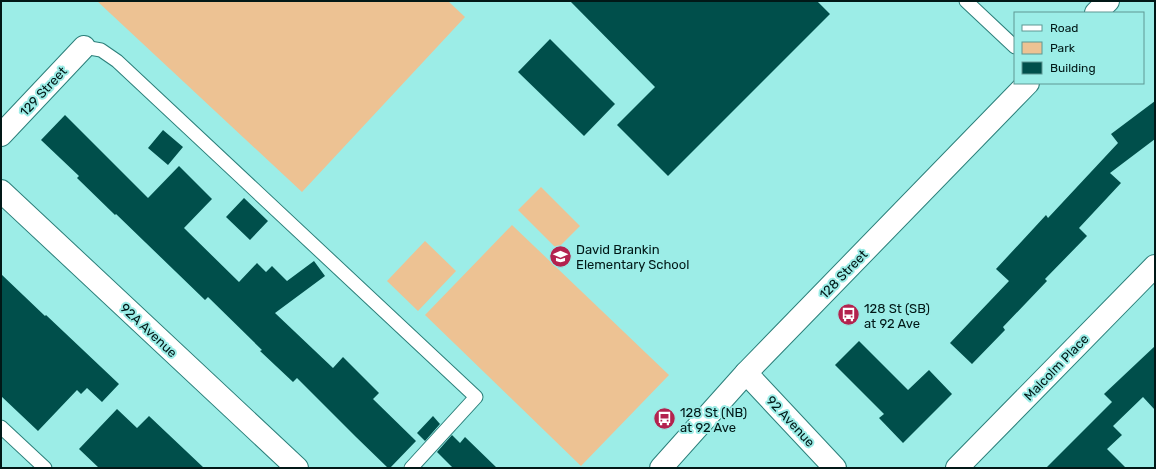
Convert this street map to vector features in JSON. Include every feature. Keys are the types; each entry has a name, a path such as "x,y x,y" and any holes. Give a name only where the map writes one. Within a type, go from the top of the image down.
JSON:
{"street":[{"path":"1097,12 1108,1"},
{"name":"129 Street","path":"1,135 84,47"},
{"name":"128 Street","path":"661,468 746,373 1027,84"},
{"name":"92A Avenue","path":"1,191 297,468"},
{"name":"Malcolm Place","path":"957,468 1155,266"},
{"name":"92 Avenue","path":"746,373 835,468"}],"lane":[{"path":"966,1 1014,46"},
{"path":"84,47 100,50 117,61 476,397 411,468"},
{"path":"1,427 45,468"}],"green space":[{"path":"97,1 448,1 465,17 302,192"},
{"path":"541,187 580,226 557,249 518,210"},
{"path":"512,225 669,375 581,466 425,315"},
{"path":"425,241 456,271 418,311 387,281"}],"building":[{"path":"570,1 817,1 830,14 668,176 617,125 655,87"},
{"path":"550,39 615,104 584,136 518,72"},
{"path":"1155,101 1155,139 1110,173 1121,183 1079,228 1087,236 1045,279 1047,281 1003,327 1005,330 972,364 950,343 1009,281 996,269 1046,215 1048,218 1118,143 1111,134"},
{"path":"65,115 148,198 179,166 212,199 184,228 239,282 257,263 266,272 272,266 287,281 314,261 325,276 275,313 333,368 343,357 379,393 373,399 416,441 390,468 388,468 297,378 293,382 260,351 262,350 208,297 205,300 77,178 79,176 41,140"},
{"path":"163,130 183,147 168,165 148,148"},
{"path":"244,198 268,221 250,240 226,217"},
{"path":"1,274 119,384 102,402 87,388 81,394 77,390 38,431 1,396"},
{"path":"859,341 908,390 929,370 952,394 903,443 879,418 884,414 835,365"},
{"path":"1155,346 1155,410 1143,397 1113,426 1122,435 1107,449 1126,468 1046,468 1112,402 1104,394"},
{"path":"117,409 137,428 149,416 204,468 99,468 79,449"},
{"path":"433,416 440,424 425,441 417,433"},
{"path":"452,435 460,443 465,437 497,468 453,468 437,452"}],"place":[{"name":"David Brankin Elementary School","path":"561,256"},
{"name":"128 St (SB) at 92 Ave","path":"849,315"},
{"name":"128 St (NB) at 92 Ave","path":"665,419"}]}
